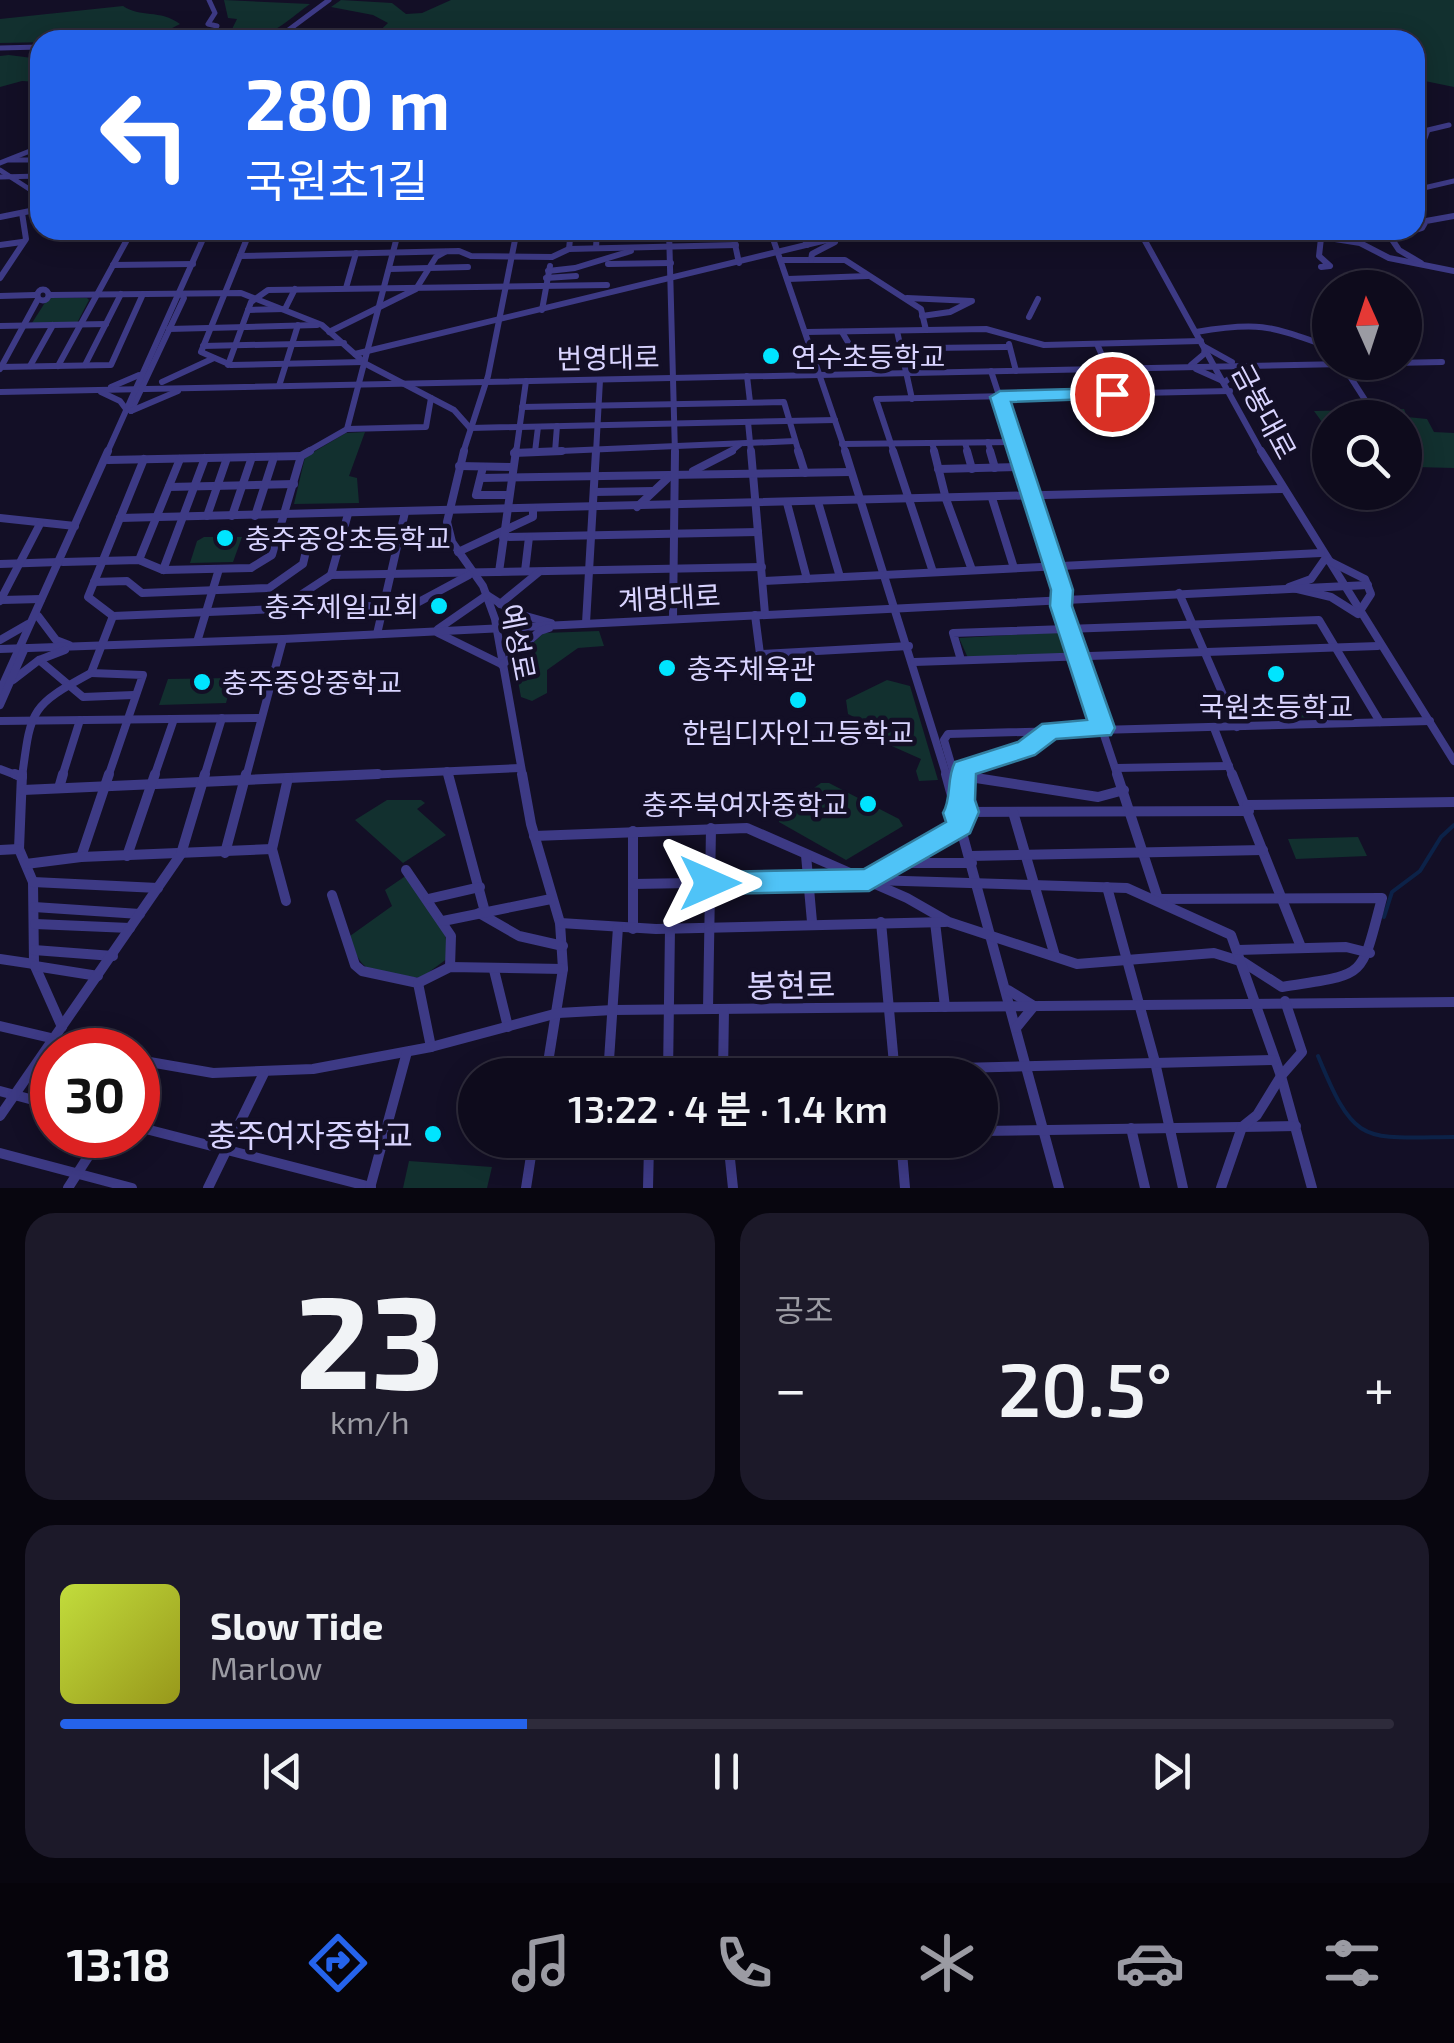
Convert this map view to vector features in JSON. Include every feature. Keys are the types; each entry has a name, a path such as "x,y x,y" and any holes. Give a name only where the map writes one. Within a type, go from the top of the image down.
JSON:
{"street":[{"path":"208,0 215,14 208,24 217,26"},
{"path":"289,30 330,0"},
{"path":"0,48 30,47"},
{"path":"1425,138 1428,130 1449,125"},
{"path":"1,168 30,152"},
{"path":"1,168 30,162"},
{"path":"1,168 30,189"},
{"path":"10,176 30,176"},
{"path":"1425,187 1454,180"},
{"path":"0,217 30,211"},
{"path":"0,278 26,239 22,213"},
{"path":"1425,222 1454,216"},
{"path":"58,366 127,240"},
{"path":"0,704 21,648 203,240"},
{"path":"246,240 202,352 228,365 365,363"},
{"path":"347,430 397,240"},
{"path":"459,250 460,240"},
{"name":"예성로","path":"517,240 447,510 458,552 487,594 531,824 560,923 563,968 549,1058"},
{"path":"572,240 573,251 585,264"},
{"path":"596,240 596,248"},
{"path":"647,247 656,240"},
{"path":"669,240 676,378 672,475 676,568 672,619"},
{"path":"735,240 740,262"},
{"path":"774,240 822,375 961,812"},
{"path":"805,240 807,245"},
{"path":"354,354 833,240"},
{"path":"804,278 812,254 833,240"},
{"name":"금봉대로","path":"1145,240 1282,489 1454,761"},
{"path":"1321,240 1319,256 1330,266 1322,268"},
{"path":"1337,240 1360,243 1389,258 1454,270"},
{"path":"1392,240 1399,250 1420,263"},
{"path":"0,245 22,242"},
{"path":"547,278 609,252 736,245"},
{"path":"240,256 459,250 471,256 552,257 596,248 609,252"},
{"path":"329,332 419,286 436,257 447,251"},
{"path":"346,288 356,252"},
{"path":"606,294 609,252"},
{"path":"464,285 471,256"},
{"path":"542,310 552,257"},
{"path":"781,260 845,260 920,309 926,330"},
{"path":"608,264 671,263"},
{"path":"113,266 193,264"},
{"path":"390,269 468,267"},
{"path":"0,296 506,284 576,276"},
{"path":"788,279 870,276"},
{"path":"547,278 607,284"},
{"path":"285,309 295,289"},
{"path":"228,365 248,310 268,290"},
{"path":"238,292 322,325 365,363 459,413 470,428 835,420"},
{"path":"97,391 128,382 146,371 184,298 181,293"},
{"path":"86,366 121,294"},
{"path":"0,367 111,365 143,294"},
{"path":"0,367 42,297"},
{"path":"903,298 972,301 950,312 922,316"},
{"path":"1029,317 1038,299"},
{"path":"248,310 285,309"},
{"path":"279,386 301,316"},
{"path":"0,326 106,324"},
{"path":"1196,332 1244,324 1270,326 1312,341"},
{"path":"30,366 53,325"},
{"path":"169,329 322,325"},
{"path":"806,332 986,329 1044,345 1203,344 1222,359 1245,366"},
{"path":"897,331 912,399"},
{"path":"842,332 850,349 1007,346 1016,338"},
{"path":"203,346 344,343"},
{"path":"1098,344 1112,394"},
{"path":"1187,367 1204,354 1203,344"},
{"path":"1007,346 1016,371"},
{"path":"162,382 214,358"},
{"name":"번영대로","path":"1422,362 1442,362"},
{"name":"번영대로","path":"2,392 1312,365"},
{"path":"1187,367 1225,382 1245,366"},
{"path":"146,371 162,382 186,388"},
{"path":"992,371 1064,599 1061,606 1158,899"},
{"path":"748,376 750,402"},
{"path":"586,623 600,380"},
{"path":"499,572 526,382"},
{"path":"77,526 129,410 186,388"},
{"path":"97,391 120,401 129,410"},
{"path":"933,572 876,399 1230,391"},
{"path":"0,400 2,392"},
{"path":"108,460 301,456 347,430 426,427 432,398"},
{"path":"522,407 784,402 805,473"},
{"path":"748,422 764,581 760,654 909,646"},
{"path":"554,452 557,426"},
{"path":"574,440 575,426"},
{"path":"535,452 538,427"},
{"path":"514,453 795,441"},
{"path":"964,442 972,468"},
{"path":"988,442 996,468"},
{"path":"842,444 1014,442"},
{"path":"932,443 946,499 972,570"},
{"path":"637,506 672,475 705,469 739,445"},
{"path":"0,564 139,560 163,570 251,568 272,555 301,456"},
{"path":"232,516 252,457"},
{"path":"256,516 274,457"},
{"path":"139,560 180,458"},
{"path":"163,570 204,458"},
{"path":"206,516 227,458"},
{"path":"144,459 88,596 113,616 279,609 331,575 762,567"},
{"path":"459,466 512,467"},
{"path":"484,467 476,495 508,495"},
{"path":"938,469 1022,467"},
{"path":"480,478 850,472"},
{"path":"169,487 294,484"},
{"path":"120,518 1282,489"},
{"path":"594,492 653,491"},
{"path":"992,498 1014,568"},
{"path":"818,502 840,577"},
{"path":"786,503 807,579"},
{"path":"458,552 533,517 533,508"},
{"path":"377,634 405,512"},
{"path":"331,575 348,514"},
{"path":"0,518 77,526"},
{"path":"1,600 40,524"},
{"path":"278,535 400,532"},
{"path":"503,533 590,537 758,532"},
{"path":"94,582 127,581 142,593 268,588 303,564 310,534"},
{"path":"526,571 528,537"},
{"path":"1289,587 1311,579 1323,556"},
{"path":"764,581 1323,556 1365,580 1372,594 1358,614 1330,597 1289,587"},
{"path":"0,640 35,618 61,562"},
{"path":"198,642 219,569"},
{"path":"500,604 540,571"},
{"path":"299,596 317,608 416,604 473,573"},
{"name":"계명대로","path":"0,649 283,639 1368,585"},
{"path":"1180,593 1238,727"},
{"path":"487,594 514,613 557,625 540,631 502,665 434,631 487,594"},
{"path":"1,600 41,599"},
{"path":"92,674 113,616"},
{"path":"35,618 56,640 74,646"},
{"path":"962,660 953,633 1318,620 1380,722"},
{"path":"226,852 283,639"},
{"path":"0,691 39,660 74,646"},
{"path":"914,662 1378,646"},
{"path":"39,660 83,697 134,696"},
{"path":"0,664 7,682"},
{"path":"62,1027 34,965 33,882 19,849 29,720 46,697 92,674 140,672 143,676 81,857"},
{"path":"62,1027 181,854 222,718"},
{"path":"0,721 260,718"},
{"path":"127,856 174,719"},
{"path":"59,788 80,720"},
{"path":"1059,1188 1015,1031 1008,990 960,826 960,772 944,740 948,734 1430,721"},
{"path":"1214,728 1302,947"},
{"path":"960,772 1026,748 1050,730"},
{"path":"1116,768 1229,766"},
{"path":"24,790 520,768"},
{"path":"0,769 22,778"},
{"path":"447,771 480,887 482,913"},
{"path":"960,772 1098,797 1124,790"},
{"path":"286,901 272,849 288,778"},
{"path":"961,812 1132,812 1454,802"},
{"path":"1013,812 1055,956"},
{"path":"531,824 556,835"},
{"path":"869,880 960,826"},
{"path":"708,1010 711,828"},
{"path":"534,836 748,828 869,880 950,922 1077,964 1214,953 1242,962 1282,987 1349,976 1370,953 1370,933 1382,898 1158,899"},
{"path":"632,929 633,831"},
{"path":"0,850 19,849"},
{"path":"26,864 81,857 272,849"},
{"path":"898,863 1027,854 1263,850"},
{"path":"806,855 812,922"},
{"path":"406,870 452,936 450,967"},
{"path":"633,884 869,880 1126,888 1158,899 1231,935 1276,1060 1312,1188"},
{"path":"33,882 158,888"},
{"path":"428,899 480,887"},
{"path":"1107,887 1156,1062 1184,1188"},
{"path":"332,896 355,964 362,971 418,983 450,967 563,968"},
{"path":"443,921 552,899"},
{"path":"34,908 140,914"},
{"path":"482,913 513,935 541,945 564,946"},
{"path":"560,923 632,929 812,922 950,922"},
{"path":"881,922 894,1058"},
{"path":"935,922 945,1007"},
{"path":"35,924 130,928"},
{"path":"609,1058 618,927"},
{"path":"669,1058 670,928"},
{"path":"1238,950 1346,947 1370,953"},
{"path":"34,950 113,956"},
{"path":"0,959 98,976"},
{"path":"494,970 508,1027"},
{"path":"418,983 432,1047"},
{"path":"1221,1188 1242,1127 1257,1115 1281,1076 1302,1052 1282,987"},
{"path":"1008,990 1034,1006 1024,1014 1015,1031"},
{"name":"봉현로","path":"160,1065 214,1074 313,1070 432,1047 558,1013 613,1010 1454,1002"},
{"path":"724,1009 724,1058"},
{"path":"0,1026 30,1033"},
{"path":"160,1133 370,1188 408,1052"},
{"path":"998,1066 1276,1060"},
{"path":"208,1188 264,1072"},
{"path":"0,1116 30,1073"},
{"path":"0,1092 30,1099"},
{"path":"998,1131 1296,1126"},
{"path":"1131,1128 1145,1188"},
{"path":"0,1153 132,1188"},
{"path":"68,1188 87,1158"},
{"path":"526,1188 531,1158"},
{"path":"648,1158 648,1188"},
{"path":"730,1158 733,1188"},
{"path":"902,1158 905,1188"}],"green space":[{"path":"224,0 310,4 274,30 232,29 237,19 228,18"},
{"path":"341,0 392,3 406,14 422,13 451,0 1454,0 1454,87 1425,81 1425,30 381,30 388,23 373,15 331,7"},
{"path":"123,6 180,24 168,30 30,30 30,42 0,43 0,19"},
{"path":"0,56 30,58 30,81 0,87"},
{"path":"51,298 89,300 77,323 32,323"},
{"path":"1422,418 1427,419 1434,432 1454,433 1454,468 1422,467"},
{"path":"365,432 349,476 357,478 359,503 294,504 305,457 346,433"},
{"path":"204,537 242,537 233,562 190,563 197,541"},
{"path":"599,631 604,646 578,648 547,670 547,693 532,701 521,697 514,660 544,633"},
{"path":"1061,632 1071,651 1068,654 968,658 959,638"},
{"path":"233,678 226,703 159,705 168,679"},
{"path":"887,680 910,686 938,780 919,781 916,771 921,759 876,739 864,722 848,714 846,700"},
{"path":"1319,694 1330,717 1279,718 1269,696"},
{"path":"821,783 829,783 899,819 903,826 846,860 779,822 779,813"},
{"path":"387,800 421,800 425,803 417,809 446,835 403,863 355,820"},
{"path":"1358,837 1367,856 1296,859 1288,839"},
{"path":"407,875 445,931 448,958 421,978 375,972 360,961 350,936 392,906 385,890"},
{"path":"409,1161 492,1167 487,1188 403,1188"}],"waterway":[{"path":"1384,917 1392,892 1420,871 1441,837 1454,825"},
{"path":"1318,1056 1342,1107 1365,1131 1380,1136 1454,1137"}],"place":[{"name":"연수초등학교","path":"771,356"},
{"name":"충주중앙초등학교","path":"225,538"},
{"name":"충주제일교회","path":"439,606"},
{"name":"충주체육관","path":"667,668"},
{"name":"국원초등학교","path":"1276,674"},
{"name":"충주중앙중학교","path":"202,682"},
{"name":"한림디자인고등학교","path":"798,700"},
{"name":"충주북여자중학교","path":"868,804"},
{"name":"충주여자중학교","path":"433,1134"}],"route":[{"path":"710,883 869,880 960,826 957,813 966,812 962,800 964,769 1026,748 1050,730 1102,728 1061,606 1062,590 1000,397 1112,394"}]}
